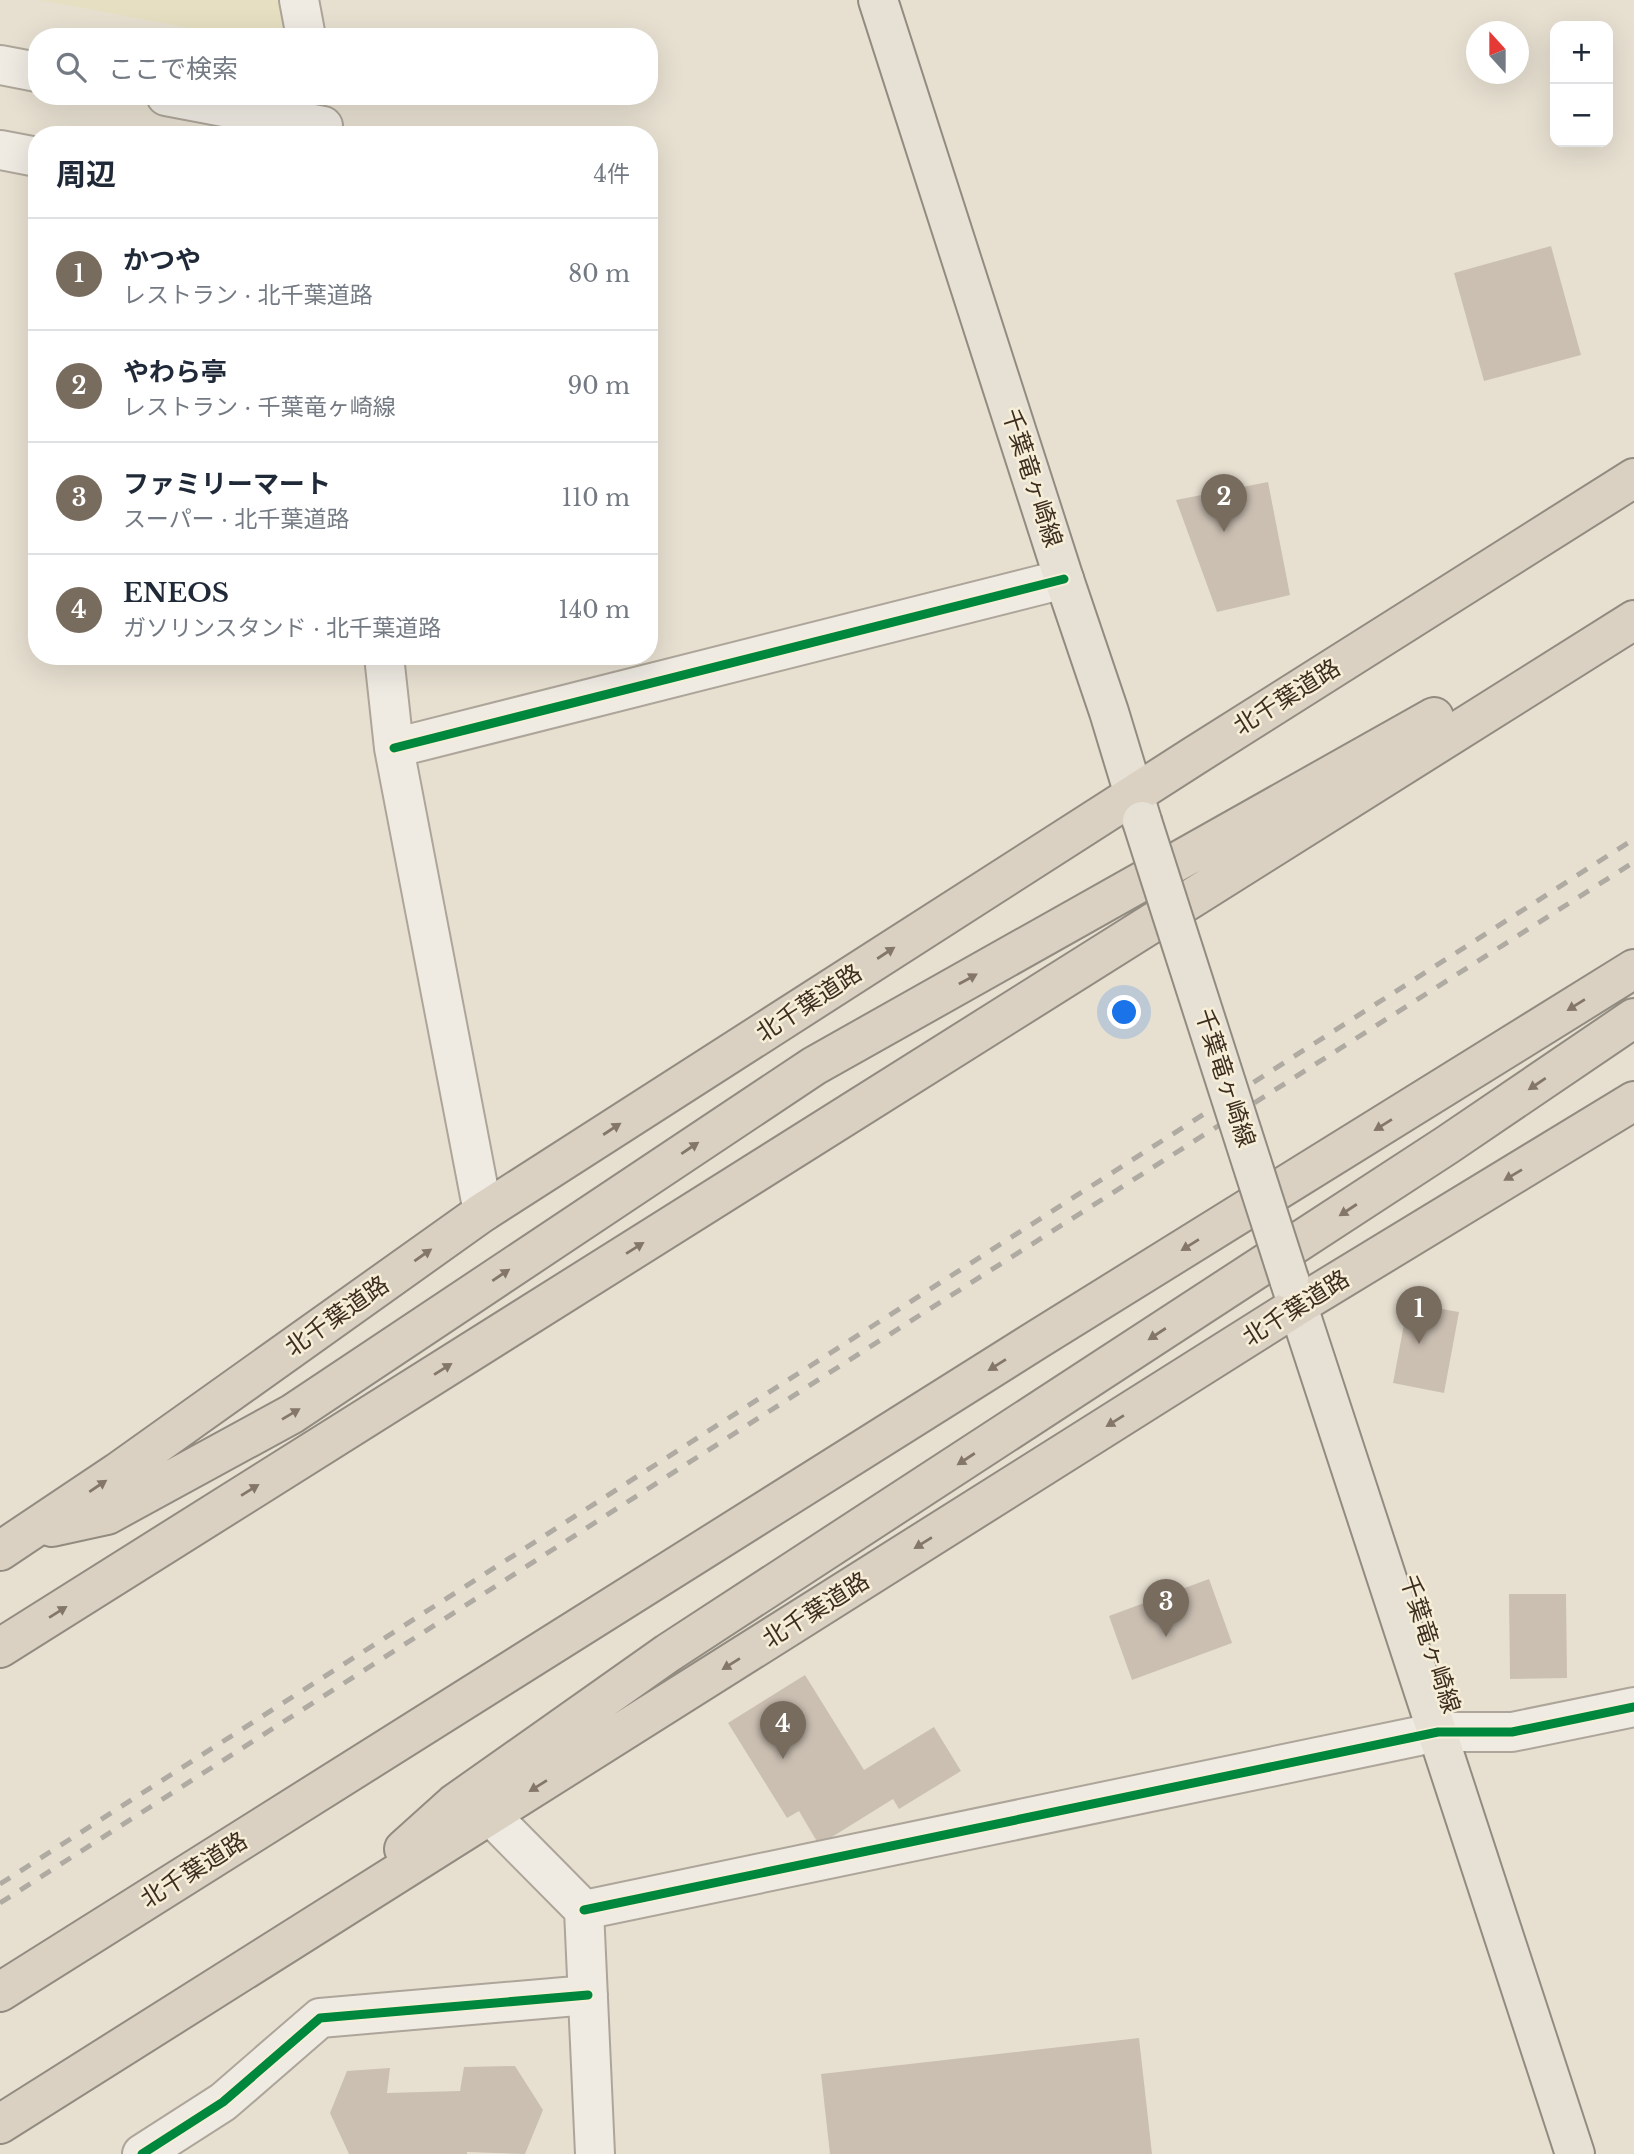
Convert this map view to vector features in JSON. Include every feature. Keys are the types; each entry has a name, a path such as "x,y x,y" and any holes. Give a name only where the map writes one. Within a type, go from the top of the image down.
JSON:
{"highway":[{"name":"北千葉道路","path":"15,1542 483,1212 1138,808 1634,478"},
{"path":"15,1542 107,1515 292,1413 814,1066 1634,604"},
{"path":"0,1648 1634,620"},
{"name":"北千葉道路","path":"0,1992 1003,1361 1634,969"},
{"path":"322,1922 454,1804 668,1653 1447,1145 1634,1018"},
{"name":"北千葉道路","path":"0,2124 491,1816 1293,1293 1634,1101"}],"main road":[{"name":"千葉竜ヶ崎線","path":"878,0 1293,1293 1575,2154"}],"street":[{"path":"299,0 304,28"},
{"path":"0,65 28,70"},
{"path":"227,105 321,119"},
{"path":"0,150 28,155"},
{"path":"394,748 1064,579"},
{"path":"385,665 394,748 483,1212"},
{"path":"584,1910 1438,1732 1512,1732 1634,1707"},
{"path":"491,1816 584,1910 595,2154"},
{"path":"142,2154 223,2102 320,2018 588,1995"}],"shaded area":[{"path":"40,0 294,0 299,28 189,28"}],"building":[{"path":"1551,246 1581,355 1484,381 1454,273"},
{"path":"1268,482 1290,595 1217,612 1176,500"},
{"path":"1408,1303 1459,1312 1444,1393 1393,1383"},
{"path":"1209,1579 1232,1643 1132,1680 1109,1616"},
{"path":"1509,1594 1566,1594 1567,1678 1510,1679"},
{"path":"805,1675 864,1770 934,1727 961,1771 899,1809 893,1799 819,1845 799,1811 787,1818 728,1723"},
{"path":"1139,2038 1152,2154 830,2154 821,2074"},
{"path":"515,2066 543,2110 525,2154 349,2154 330,2113 347,2071 390,2068 387,2093 460,2091 464,2067"}],"railway":[{"path":"0,1884 1634,839"},
{"path":"0,1903 1634,862"}],"cycle path":[{"path":"394,748 1064,579"},
{"path":"584,1910 1438,1732 1512,1732 1634,1707"},
{"path":"142,2154 223,2102 320,2018 588,1995"}],"place":[{"name":"やわら亭","path":"1224,532"},
{"name":"かつや","path":"1419,1344"},
{"name":"ファミリーマート","path":"1166,1637"},
{"name":"ENEOS","path":"783,1759"}]}
